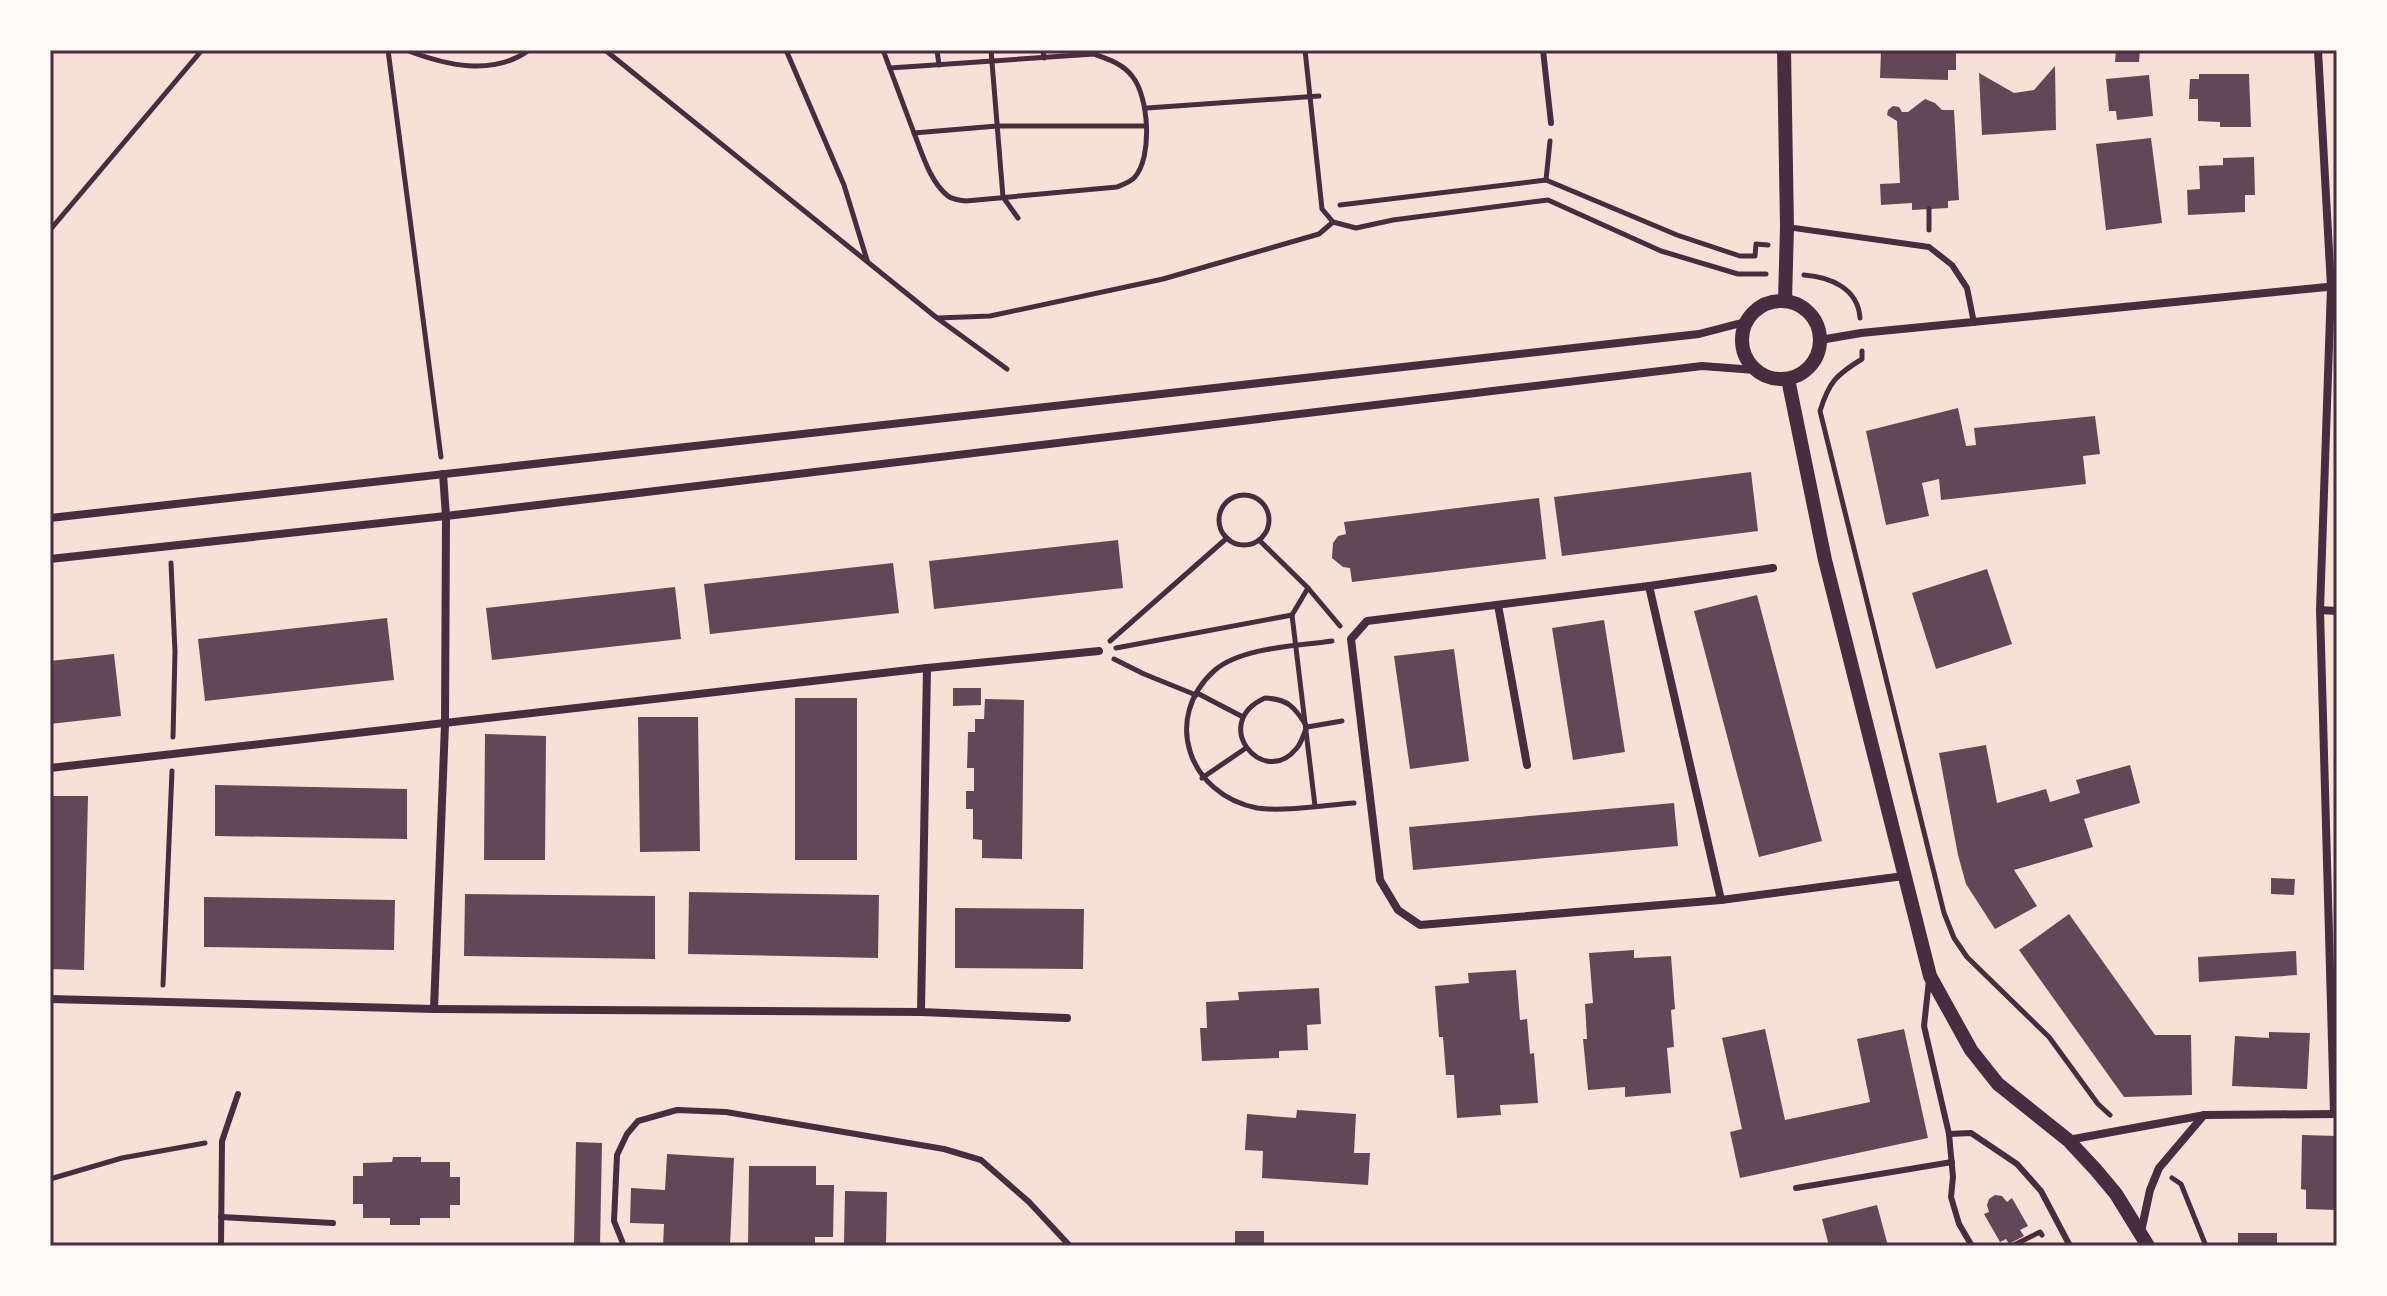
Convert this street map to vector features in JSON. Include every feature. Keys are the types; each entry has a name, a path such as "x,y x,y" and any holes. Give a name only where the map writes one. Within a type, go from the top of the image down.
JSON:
{"street":[{"path":"1784,50 1785,301"},
{"path":"2068,1140 2205,1115 2336,1114 2320,610 2334,287 2318,50"},
{"path":"1820,340 1861,333 2334,287"},
{"path":"50,518 1699,334 1745,322 1756,310 1770,303 1785,301 1806,309 1816,322 1820,340 1817,355 1807,370 1788,379 1767,377 1755,370 1702,366 446,516 50,559"},
{"path":"1745,322 1741,346 1755,370"},
{"path":"1788,379 1825,560 1930,976 1971,1050 1998,1084 2068,1140 2116,1194 2144,1239"},
{"path":"434,1009 445,724 446,516 443,474"},
{"path":"1773,568 1367,621 1351,639 1380,880 1398,910 1420,925 1721,900 1904,876"},
{"path":"1649,586 1721,900"},
{"path":"1498,605 1527,765"},
{"path":"2320,610 2337,611"},
{"path":"50,768 1099,651"},
{"path":"921,1012 927,668"},
{"path":"50,999 434,1009 921,1012 1067,1018"},
{"path":"2144,1239 2150,1190 2159,1168 2205,1115"}],"lane":[{"path":"1543,50 1551,123"},
{"path":"1787,227 1929,247 1952,265 1967,288 1974,323"},
{"path":"1930,976 1924,1026 1949,1134 1951,1197 1959,1224 1972,1246"},
{"path":"221,1246 222,1141 238,1094"},
{"path":"624,1246 614,1221 617,1155 627,1134 638,1121 677,1110 726,1112 944,1149 981,1160 1029,1202 1070,1246"},
{"path":"1949,1134 1971,1133 2017,1164 2041,1191 2070,1246"},
{"path":"1796,1188 1952,1162"},
{"path":"221,1217 333,1223"}],"path":[{"path":"50,230 202,50"},
{"path":"388,50 443,474"},
{"path":"406,50 445,64 489,66 520,57 529,50"},
{"path":"605,50 937,318 1007,369"},
{"path":"786,50 844,185 867,261"},
{"path":"883,50 914,133 931,172 947,196 966,201 1117,187 1134,178 1142,164 1147,108 1140,88 1131,74 1115,62 1094,54 890,68"},
{"path":"937,50 939,65"},
{"path":"991,50 1003,197 1018,218"},
{"path":"1043,50 1044,58"},
{"path":"1305,50 1322,209 1333,222 1356,228 1393,220 1548,200 1661,251 1738,274 1824,276 1845,287 1859,310 1862,359 1839,372 1827,388 1820,411 1944,913 1954,938 1967,957 2049,1037 2098,1104 2126,1130"},
{"path":"1147,108 1319,96"},
{"path":"1546,180 1551,123"},
{"path":"914,133 997,126 1146,126"},
{"path":"1340,205 1546,180 1677,235 1740,256"},
{"path":"937,318 990,316 1163,279 1319,234 1333,222"},
{"path":"1239,495 1259,499 1269,517 1265,533 1259,539 1242,545 1227,538 1219,524 1224,504 1239,495"},
{"path":"1099,651 1227,538"},
{"path":"1259,539 1308,588 1351,639"},
{"path":"1308,588 1292,615 1315,806"},
{"path":"1099,651 1292,615"},
{"path":"1351,639 1245,654 1216,669 1196,694 1187,717 1187,736 1190,756 1202,778 1227,798 1258,808 1371,802"},
{"path":"1099,651 1243,717"},
{"path":"1265,698 1280,699 1297,709 1307,727 1299,746 1290,756 1277,761 1259,759 1246,748 1240,731 1243,717 1254,703 1265,698"},
{"path":"1307,727 1361,717"},
{"path":"1202,778 1246,748"},
{"path":"50,1179 122,1158 222,1141"},
{"path":"2159,1168 2181,1184 2206,1246"},
{"path":"2017,1244 2040,1232"}],"building":[{"path":"1881,50 1956,50 1956,70 1948,70 1948,80 1880,78"},
{"path":"2116,50 2140,50 2139,62 2115,62"},
{"path":"2055,66 2056,130 1982,135 1979,73 2014,93 2034,90"},
{"path":"2199,74 2249,74 2251,127 2220,127 2220,122 2198,121 2198,99 2189,99 2190,79 2199,79"},
{"path":"2149,75 2153,116 2117,120 2116,111 2109,111 2106,79"},
{"path":"1925,99 1942,110 1954,110 1959,200 1948,201 1948,208 1912,210 1912,203 1881,205 1880,184 1900,183 1897,121 1887,115 1888,110 1893,106 1908,112"},
{"path":"2151,138 2162,223 2106,230 2096,144"},
{"path":"2254,157 2255,195 2245,195 2245,212 2188,215 2187,190 2200,189 2199,166 2223,165 2223,158"},
{"path":"1958,408 1966,446 1976,445 1974,428 2095,416 2100,454 2083,456 2086,484 1941,500 1939,479 1922,483 1929,516 1886,525 1866,431"},
{"path":"1751,472 1758,531 1562,556 1554,497"},
{"path":"1539,498 1546,559 1352,582 1350,568 1343,567 1332,558 1333,543 1338,536 1346,534 1344,522"},
{"path":"1118,540 1123,588 934,609 929,561"},
{"path":"893,563 899,613 710,634 704,584"},
{"path":"1987,569 2012,644 1936,669 1912,593"},
{"path":"675,587 681,639 492,660 486,608"},
{"path":"1757,595 1822,841 1759,857 1694,611"},
{"path":"387,618 394,680 205,701 198,639"},
{"path":"1604,620 1625,752 1573,760 1552,628"},
{"path":"1454,649 1469,761 1410,769 1394,656"},
{"path":"114,654 121,716 50,724 50,661"},
{"path":"953,688 981,688 981,705 953,706"},
{"path":"795,698 857,698 857,860 795,860"},
{"path":"985,699 1024,700 1022,859 982,858 982,840 973,839 973,809 966,809 966,791 974,791 974,768 967,768 968,732 975,732 975,719 984,719"},
{"path":"638,717 698,717 700,851 640,852"},
{"path":"485,734 546,736 545,860 484,860"},
{"path":"1986,745 1997,803 2046,789 2050,802 2080,793 2076,780 2130,765 2140,803 2084,819 2093,847 2014,870 2037,906 1995,929 1966,884 1939,753"},
{"path":"215,785 407,789 407,839 215,836"},
{"path":"50,796 88,796 84,970 50,969"},
{"path":"1674,803 1678,846 1413,870 1409,827"},
{"path":"2271,878 2295,879 2294,895 2271,894"},
{"path":"689,892 879,895 878,958 688,954"},
{"path":"465,894 655,896 655,959 464,956"},
{"path":"204,897 395,900 394,950 204,947"},
{"path":"955,908 1084,909 1083,969 955,968"},
{"path":"2069,914 2155,1035 2191,1035 2192,1095 2124,1097 2019,950"},
{"path":"1634,950 1634,958 1671,956 1674,1047 1667,1048 1671,1093 1625,1097 1625,1087 1588,1090 1583,1039 1587,1039 1585,1004 1593,1003 1589,953"},
{"path":"2296,951 2297,975 2199,982 2198,957"},
{"path":"1516,970 1520,1020 1527,1019 1530,1054 1534,1053 1538,1103 1500,1105 1501,1115 1457,1118 1454,1075 1446,1075 1443,1037 1439,1037 1435,986 1469,983 1468,973"},
{"path":"1319,988 1321,1024 1307,1025 1308,1050 1279,1051 1279,1058 1202,1061 1200,1028 1207,1028 1206,1002 1239,1000 1238,992"},
{"path":"1765,1029 1785,1120 1870,1102 1857,1039 1904,1029 1928,1138 1740,1178 1730,1132 1742,1129 1722,1038"},
{"path":"2269,1032 2310,1033 2307,1089 2232,1086 2235,1036 2269,1038"},
{"path":"1297,1110 1356,1114 1354,1153 1370,1153 1368,1185 1262,1178 1263,1151 1245,1150 1247,1114 1296,1118"},
{"path":"2302,1135 2337,1136 2336,1210 2306,1209 2306,1190 2301,1189"},
{"path":"576,1142 602,1143 600,1246 574,1246"},
{"path":"667,1154 734,1158 730,1246 663,1246 664,1224 630,1223 631,1188 665,1190"},
{"path":"393,1157 421,1157 421,1162 450,1162 450,1177 460,1177 460,1205 450,1205 450,1218 420,1218 420,1225 390,1225 390,1218 363,1218 363,1204 353,1204 353,1176 363,1176 363,1163 392,1162"},
{"path":"749,1166 816,1166 816,1185 834,1185 833,1237 815,1237 815,1246 748,1246"},
{"path":"845,1191 887,1192 886,1245 844,1243"},
{"path":"1995,1195 2002,1196 2007,1202 2012,1198 2028,1226 2020,1230 2024,1236 2009,1244 2006,1239 2000,1242 1984,1214 1989,1212 1989,1199"},
{"path":"1877,1205 1888,1246 1829,1246 1822,1219"},
{"path":"1235,1231 1264,1231 1264,1246 1235,1246"},
{"path":"2238,1233 2277,1233 2277,1246 2238,1246"}]}
